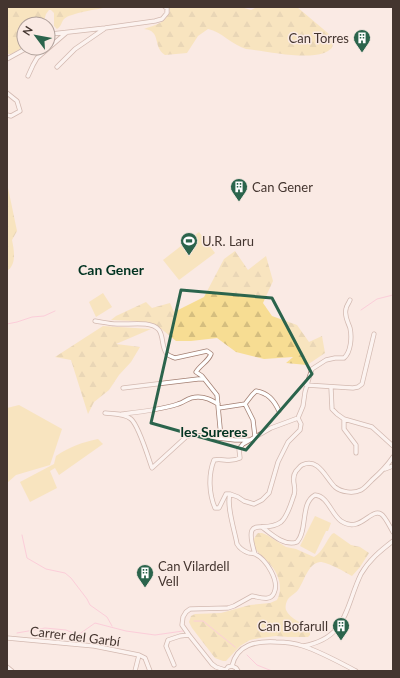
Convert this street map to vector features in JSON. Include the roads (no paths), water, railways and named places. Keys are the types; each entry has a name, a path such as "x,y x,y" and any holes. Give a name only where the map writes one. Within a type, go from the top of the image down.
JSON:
{"street":[{"path":"56,33 105,28 162,19 167,13 167,8 165,7"},
{"path":"57,67 75,49 105,28"},
{"path":"28,76 37,58 67,32"},
{"path":"7,59 16,54"},
{"path":"7,92 17,100 20,111 11,116 7,114"},
{"path":"298,418 301,424 300,430 288,442 278,462 269,493 262,500 254,504 230,494 226,494 219,508 215,508 210,485 210,474 214,460 234,461 240,458 240,449 243,444 271,428 298,418 303,406 306,385 312,369 326,360 344,358 346,356 351,342 346,308 350,300"},
{"path":"95,320 116,324 135,323 156,327 160,332 167,354 175,358 207,351 211,354 196,372 202,376 217,395 221,438"},
{"path":"306,385 331,388 358,387 362,384 374,334"},
{"path":"123,388 204,379"},
{"path":"331,388 332,409 337,414 344,419 372,427 393,446"},
{"path":"105,413 121,414 159,409 180,404 187,398 197,397 208,398 218,406 245,404 256,391 262,392 271,398 279,411"},
{"path":"245,404 253,420 255,437"},
{"path":"121,414 131,419 136,425 152,468 186,437 192,435 250,440"},
{"path":"344,419 344,429 356,446 356,453"},
{"path":"255,554 251,535 253,529 256,527 275,526 285,517 295,491 293,478 297,470 302,465 315,465 322,470 336,488 350,492 358,491 364,488 387,466 393,457"},
{"path":"382,470 393,466"},
{"path":"230,494 229,507 237,544 240,549 255,554 269,566 274,575 274,594 262,599 252,596 228,608 190,610 186,612 183,617 182,625 189,635 212,664 225,671 228,667 232,666 234,658 244,647 263,642 287,643 303,646 356,671"},
{"path":"261,527 284,542 291,544 297,542 301,536 308,503 315,495 322,497 337,518 342,522 355,525 370,516 379,513 383,516 393,532"},
{"path":"303,646 327,637 338,627 344,618 360,578 367,565 379,552 393,541"},
{"path":"174,665 166,646 168,640 189,635"},
{"name":"Carrer del Garbí","path":"7,638 94,646 140,655"},
{"path":"135,671 140,655 145,658 150,671"},
{"path":"232,666 238,671"},
{"path":"7,668 12,671"}],"waterway":[{"path":"361,310 377,299 393,295"},
{"path":"7,324 32,317 44,316 55,311"},
{"path":"22,535 27,558 46,569 65,573 71,578 90,605 107,617 112,626"},
{"path":"194,621 203,621 235,647"},
{"path":"17,633 45,628 66,630 78,635 95,623 126,631 155,635 183,631"},
{"path":"247,655 257,665 272,671"}],"place":[{"name":"Can Torres","path":"362,53"},
{"name":"Can Gener","path":"239,202"},
{"name":"U.R. Laru","path":"189,256"},
{"name":"Can Vilardell Vell","path":"145,588"},
{"name":"Can Bofarull","path":"341,641"}],"district":[{"name":"Can Gener","path":"111,269"},
{"name":"les Sureres","path":"214,431"}]}
